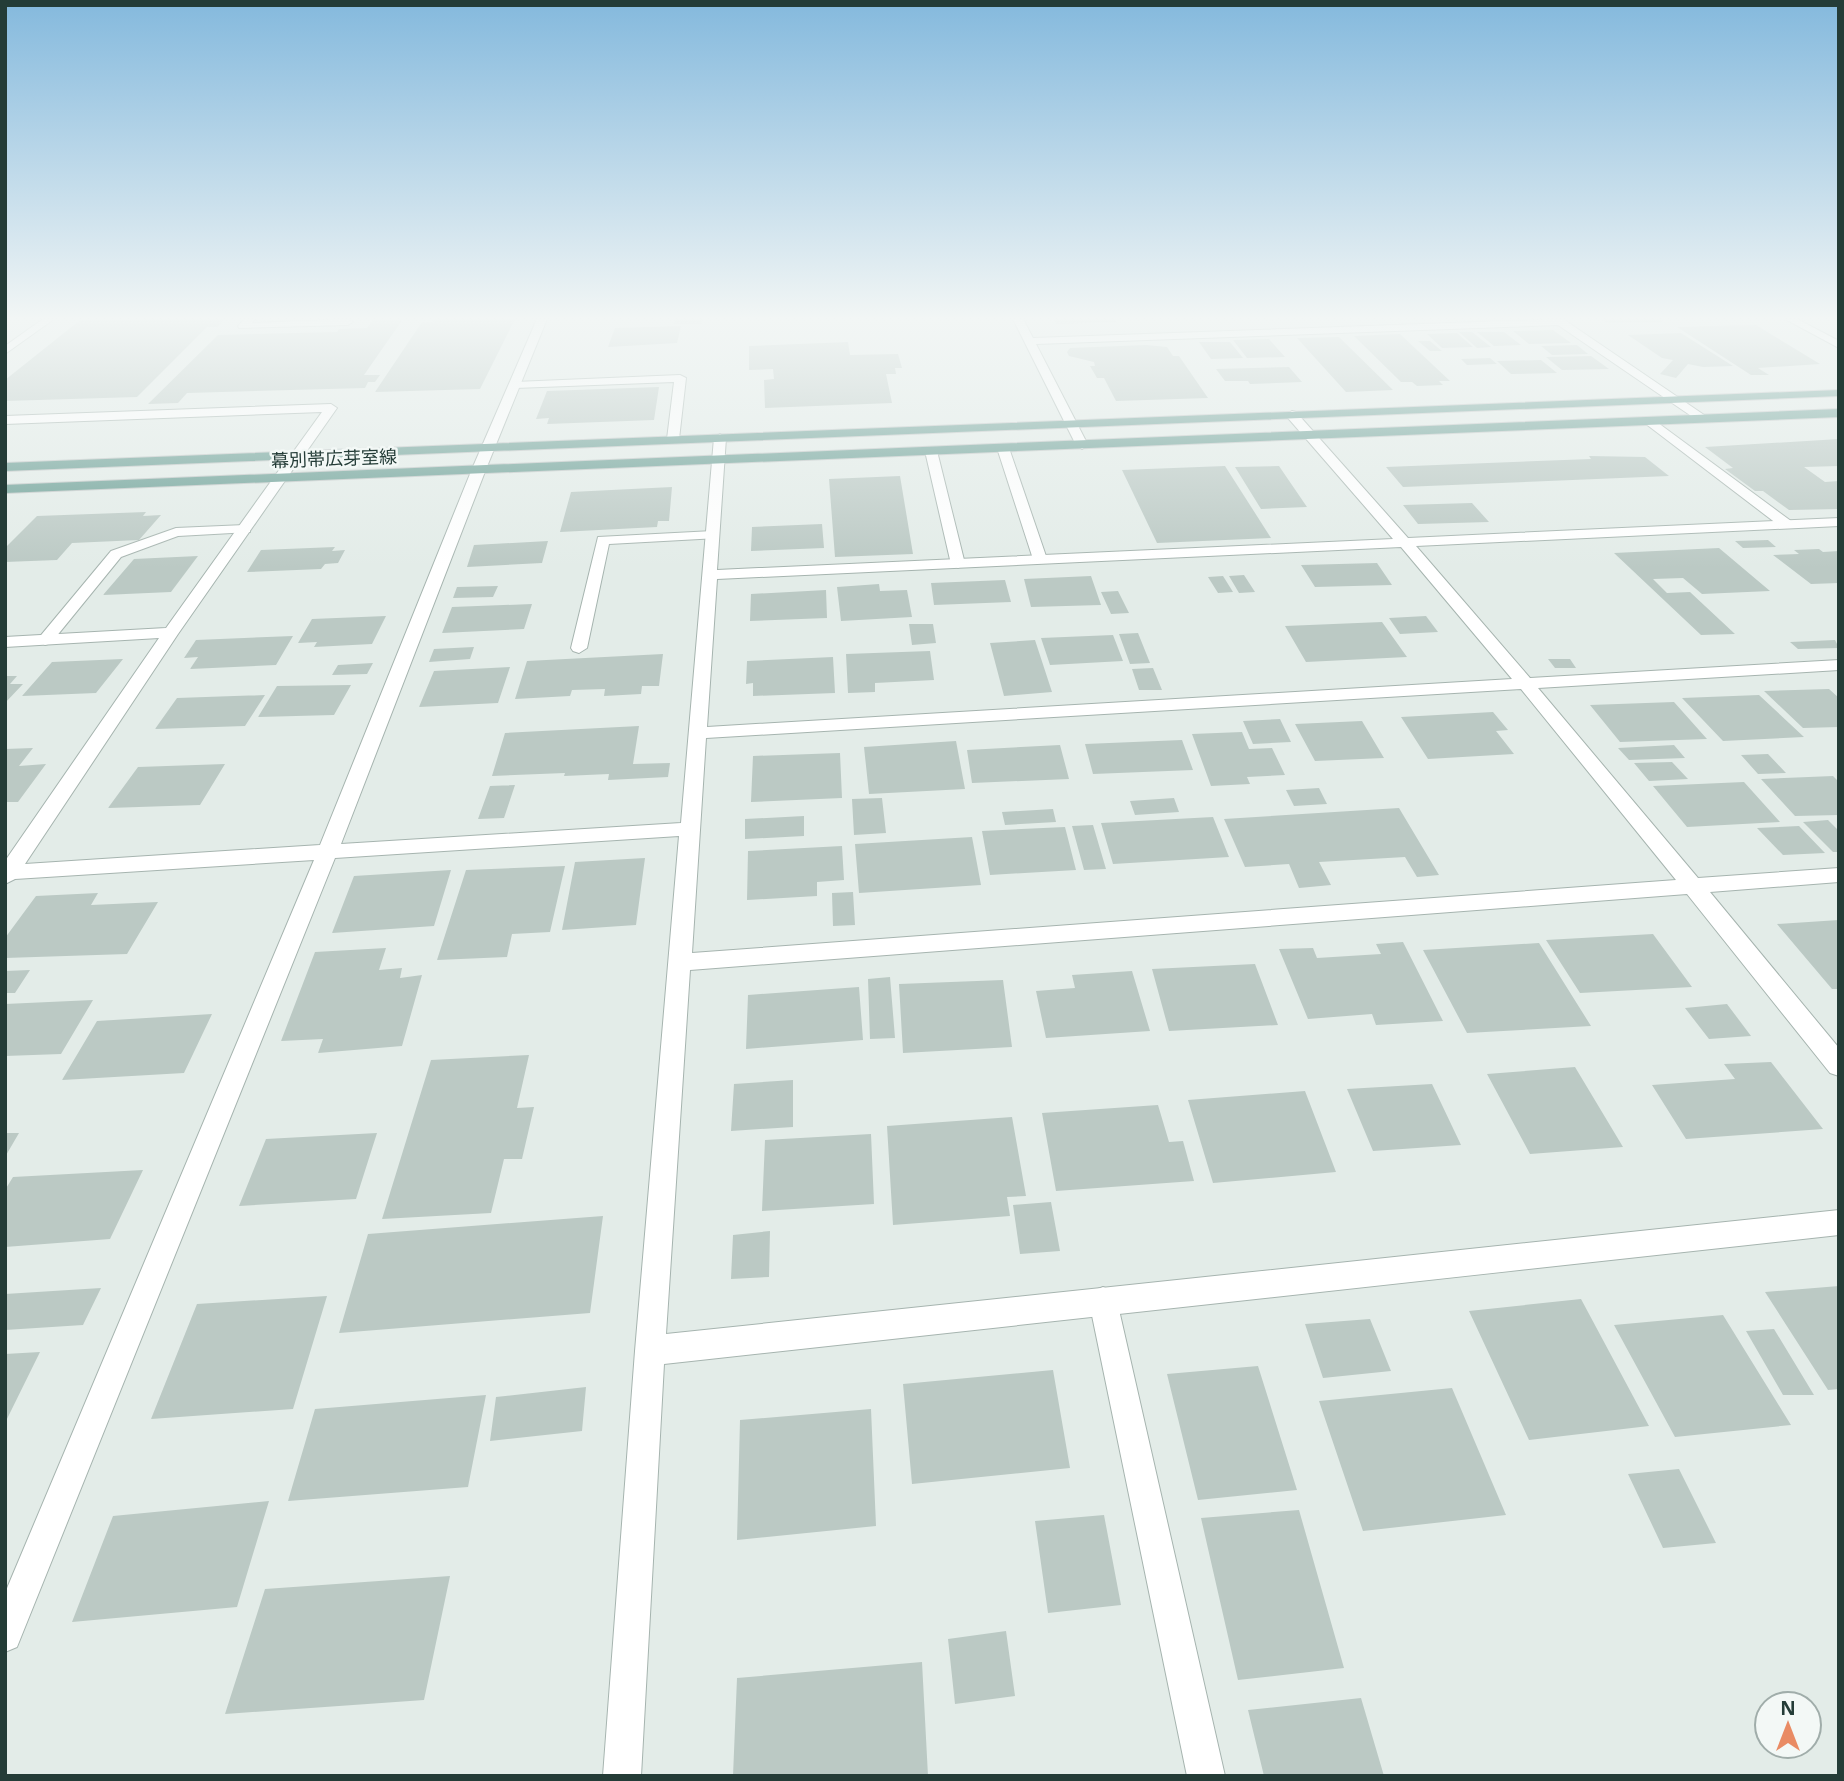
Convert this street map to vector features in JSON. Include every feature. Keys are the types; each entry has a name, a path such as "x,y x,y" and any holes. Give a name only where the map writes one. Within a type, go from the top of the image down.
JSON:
{"main road":[{"name":"幕別帯広芽室線","path":"5,489 479,469 1072,424 1600,402"},
{"name":"幕別帯広芽室線","path":"5,467 673,439 720,449 931,451 1839,413"}],"street":[{"path":"5,1635 328,851 479,469 508,402"},
{"path":"673,439 677,402"},
{"path":"1061,402 1082,445"},
{"path":"1679,402 1704,419"},
{"path":"5,420 331,408 171,633 7,873"},
{"path":"1292,415 1405,542 1692,885 1839,1066"},
{"path":"1650,421 1786,524"},
{"path":"1003,448 1040,559"},
{"path":"622,1776 650,1351 720,449"},
{"path":"931,451 958,564"},
{"path":"710,575 1839,522"},
{"path":"44,640 116,554 176,532 245,529"},
{"path":"579,648 603,540 713,535"},
{"path":"5,642 171,633"},
{"path":"699,733 1839,665"},
{"path":"7,873 691,829"},
{"path":"681,962 1839,875"},
{"path":"650,1351 1839,1222"},
{"path":"1103,1301 1206,1776"}],"building":[{"path":"150,402 179,402 178,403 148,404"},
{"path":"543,402 657,402 654,420 547,424 549,418 536,419"},
{"path":"765,402 892,403 765,408"},
{"path":"1839,439 1839,466 1804,467 1825,482 1839,481 1839,509 1789,510 1763,491 1755,491 1725,469 1733,468 1705,447"},
{"path":"1589,456 1645,457 1669,476 1403,487 1386,467 1591,459"},
{"path":"1225,466 1271,538 1157,543 1122,470"},
{"path":"1279,466 1307,507 1261,509 1235,467"},
{"path":"900,476 913,554 835,557 829,479"},
{"path":"672,487 669,521 658,521 657,527 560,532 571,492"},
{"path":"1472,503 1489,522 1418,524 1403,505"},
{"path":"146,512 143,516 161,515 139,540 72,543 57,560 5,562 5,548 37,516"},
{"path":"822,524 824,548 751,551 752,527"},
{"path":"1768,540 1776,547 1743,548 1735,541"},
{"path":"548,541 542,563 467,567 474,545"},
{"path":"335,547 332,551 345,550 338,563 325,564 321,569 247,572 261,550"},
{"path":"1719,548 1770,591 1702,594 1683,578 1653,579 1667,593 1690,592 1735,634 1701,635 1614,553"},
{"path":"1819,549 1823,552 1839,551 1839,583 1811,584 1773,555 1799,554 1794,550"},
{"path":"198,556 171,592 103,595 134,559"},
{"path":"1377,563 1392,585 1315,587 1301,565"},
{"path":"1244,575 1255,592 1239,593 1229,576"},
{"path":"1091,576 1101,605 1031,607 1024,579"},
{"path":"1223,576 1233,592 1218,593 1208,577"},
{"path":"1005,580 1011,602 934,605 931,583"},
{"path":"879,584 880,591 907,590 912,617 841,621 837,587"},
{"path":"498,586 493,597 453,598 457,587"},
{"path":"826,590 827,618 750,621 751,594"},
{"path":"1118,591 1129,613 1111,614 1101,592"},
{"path":"532,604 524,629 442,633 452,607"},
{"path":"386,616 372,644 314,647 317,642 298,643 312,619"},
{"path":"1426,616 1438,632 1400,634 1389,618"},
{"path":"1382,622 1407,657 1306,662 1285,626"},
{"path":"909,624 933,624 936,643 912,645"},
{"path":"1138,633 1150,663 1130,664 1119,634"},
{"path":"1113,635 1123,661 1050,665 1041,638"},
{"path":"293,636 276,665 190,669 198,657 184,658 196,640"},
{"path":"1035,640 1052,692 1004,696 990,643"},
{"path":"1835,640 1839,648 1798,649 1790,642"},
{"path":"474,647 470,659 429,662 434,649"},
{"path":"930,651 934,680 875,683 875,692 848,693 846,654"},
{"path":"663,654 659,686 642,686 641,694 604,696 605,689 572,690 570,696 515,699 527,661"},
{"path":"833,657 835,693 753,696 753,683 746,684 747,661"},
{"path":"123,659 96,693 22,696 52,662"},
{"path":"1548,659 1570,659 1576,668 1555,668"},
{"path":"373,663 367,674 332,675 338,665"},
{"path":"510,667 498,703 419,707 434,671"},
{"path":"1153,668 1162,690 1139,690 1132,669"},
{"path":"5,676 17,676 10,684 23,684 5,703"},
{"path":"351,685 334,715 258,717 277,686"},
{"path":"1829,689 1839,698 1839,727 1803,728 1764,691"},
{"path":"265,695 245,726 155,729 177,698"},
{"path":"1759,695 1804,737 1723,741 1682,698"},
{"path":"1674,702 1707,739 1620,742 1590,705"},
{"path":"1493,712 1508,730 1496,731 1514,754 1428,759 1401,717"},
{"path":"1280,719 1291,742 1253,744 1243,721"},
{"path":"1362,721 1384,758 1315,761 1295,724"},
{"path":"639,726 633,764 670,763 668,777 608,780 609,774 564,776 565,773 492,776 505,733"},
{"path":"1242,732 1249,749 1272,748 1285,775 1247,777 1250,784 1211,786 1192,734"},
{"path":"1182,740 1193,770 1093,774 1085,744"},
{"path":"956,741 965,789 869,794 864,747"},
{"path":"1060,745 1069,779 972,783 967,750"},
{"path":"1674,745 1685,758 1629,760 1618,748"},
{"path":"33,748 19,766 46,764 18,802 5,802 5,749"},
{"path":"840,753 842,798 751,802 753,756"},
{"path":"1768,754 1786,773 1758,774 1741,755"},
{"path":"1672,762 1688,779 1649,781 1634,763"},
{"path":"225,764 200,805 108,808 138,767"},
{"path":"1833,776 1839,782 1839,815 1795,816 1761,779"},
{"path":"1744,782 1780,822 1687,827 1653,786"},
{"path":"515,785 504,818 478,819 490,786"},
{"path":"1319,788 1327,804 1294,806 1286,790"},
{"path":"882,798 886,833 854,835 852,799"},
{"path":"1174,798 1179,812 1135,815 1130,801"},
{"path":"1399,808 1439,875 1417,877 1405,857 1319,862 1331,885 1299,888 1289,864 1245,867 1224,819"},
{"path":"1053,809 1056,822 1005,825 1002,812"},
{"path":"804,816 804,836 745,839 745,819"},
{"path":"1213,817 1229,857 1113,864 1101,823"},
{"path":"1828,820 1839,831 1839,852 1833,852 1803,822"},
{"path":"1093,825 1106,869 1084,870 1072,826"},
{"path":"1799,826 1825,853 1783,855 1757,828"},
{"path":"1065,827 1076,870 990,875 982,831"},
{"path":"972,837 981,885 859,893 855,844"},
{"path":"842,846 844,880 817,882 817,896 747,900 748,851"},
{"path":"645,858 636,925 562,930 575,862"},
{"path":"565,866 550,932 512,934 507,957 437,960 466,870"},
{"path":"451,870 434,926 332,933 354,876"},
{"path":"853,892 855,925 833,926 832,893"},
{"path":"98,893 91,905 158,902 127,954 5,958 5,938 36,896"},
{"path":"1839,920 1839,989 1832,989 1777,924"},
{"path":"1653,934 1692,987 1580,993 1546,940"},
{"path":"1403,942 1443,1021 1376,1025 1372,1014 1308,1019 1279,949 1313,948 1317,958 1381,954 1376,944"},
{"path":"1539,943 1591,1026 1467,1033 1423,950"},
{"path":"386,948 379,970 402,968 400,978 422,975 402,1046 318,1053 323,1039 281,1041 315,952"},
{"path":"1255,964 1278,1025 1169,1031 1152,969"},
{"path":"30,970 15,993 5,993 5,971"},
{"path":"1132,971 1150,1031 1046,1038 1036,991 1075,988 1072,975"},
{"path":"890,977 895,1038 870,1039 868,979"},
{"path":"1003,980 1012,1047 903,1053 899,984"},
{"path":"859,987 863,1040 746,1049 748,995"},
{"path":"93,1000 61,1054 5,1056 5,1004"},
{"path":"1727,1004 1751,1036 1709,1039 1685,1008"},
{"path":"212,1014 184,1073 62,1080 97,1021"},
{"path":"529,1055 517,1108 534,1107 522,1159 504,1159 491,1213 382,1219 431,1060"},
{"path":"1771,1062 1823,1129 1686,1139 1652,1085 1735,1079 1724,1064"},
{"path":"1575,1067 1623,1147 1530,1154 1487,1074"},
{"path":"793,1080 793,1127 731,1131 734,1084"},
{"path":"1432,1084 1461,1145 1373,1151 1347,1089"},
{"path":"1305,1091 1336,1172 1213,1183 1188,1100"},
{"path":"1158,1105 1169,1142 1183,1141 1194,1181 1056,1191 1042,1113"},
{"path":"1012,1117 1026,1196 1007,1197 1010,1216 893,1225 887,1126"},
{"path":"5,1133 19,1133 5,1157"},
{"path":"377,1133 356,1199 239,1206 266,1139"},
{"path":"871,1134 874,1204 762,1211 765,1140"},
{"path":"143,1170 110,1239 5,1247 5,1190 13,1177"},
{"path":"1051,1202 1060,1251 1020,1254 1013,1205"},
{"path":"603,1216 590,1313 339,1333 368,1234"},
{"path":"770,1231 769,1277 731,1279 733,1235"},
{"path":"1839,1286 1839,1389 1828,1390 1765,1292"},
{"path":"101,1288 83,1325 5,1330 5,1294"},
{"path":"327,1296 293,1409 151,1419 197,1304"},
{"path":"1581,1299 1649,1426 1529,1440 1469,1311"},
{"path":"1723,1315 1791,1425 1675,1437 1614,1325"},
{"path":"1370,1319 1391,1371 1323,1378 1305,1324"},
{"path":"1774,1329 1814,1395 1783,1395 1746,1331"},
{"path":"40,1352 5,1423 5,1354"},
{"path":"1258,1366 1297,1490 1198,1500 1167,1374"},
{"path":"1053,1370 1070,1468 912,1484 903,1384"},
{"path":"586,1387 582,1431 490,1441 496,1397"},
{"path":"1452,1388 1506,1515 1363,1531 1319,1401"},
{"path":"486,1395 468,1487 288,1501 315,1409"},
{"path":"871,1409 876,1526 737,1540 740,1420"},
{"path":"1679,1469 1716,1543 1663,1548 1628,1474"},
{"path":"269,1501 237,1607 72,1622 113,1516"},
{"path":"1299,1510 1344,1668 1238,1680 1201,1518"},
{"path":"1104,1515 1121,1605 1048,1613 1035,1521"},
{"path":"450,1576 424,1700 225,1714 265,1589"},
{"path":"1006,1631 1015,1696 955,1704 948,1639"},
{"path":"922,1662 928,1776 733,1776 737,1678"},
{"path":"1361,1698 1384,1776 1264,1776 1248,1710"}]}
